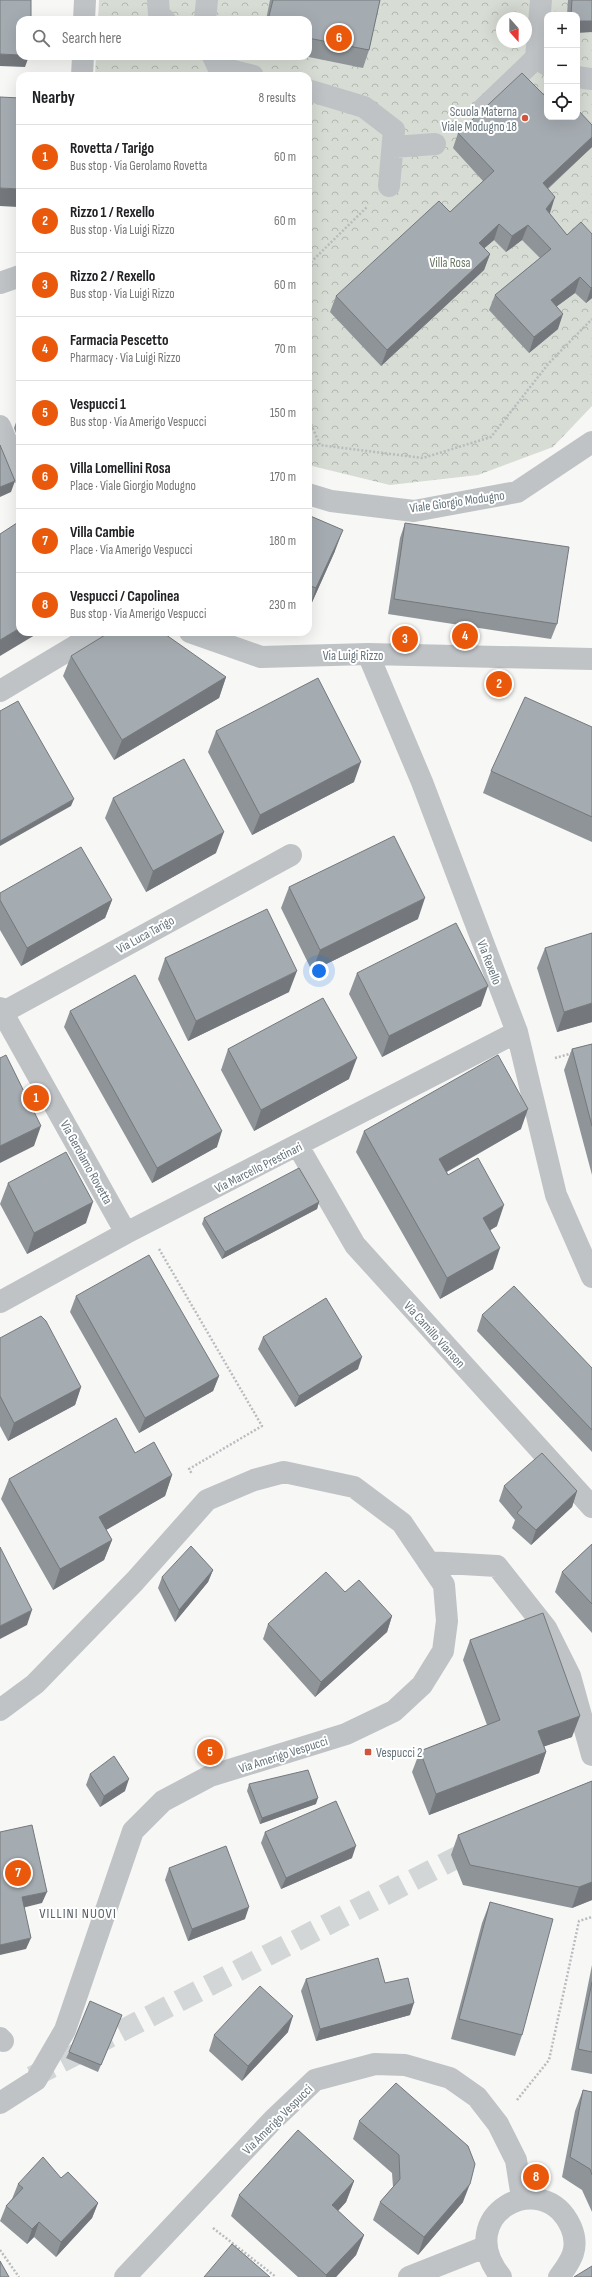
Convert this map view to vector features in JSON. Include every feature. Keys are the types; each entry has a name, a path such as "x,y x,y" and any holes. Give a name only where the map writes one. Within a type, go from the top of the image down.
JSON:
{"street":[{"path":"84,16 85,0"},
{"path":"158,0 159,14 161,16"},
{"path":"205,16 207,0"},
{"path":"484,108 541,61 541,0"},
{"path":"82,72 83,60"},
{"path":"212,60 243,72"},
{"path":"580,77 592,79"},
{"path":"312,91 364,107 394,130 389,186"},
{"path":"393,147 434,144"},
{"path":"0,283 16,277"},
{"path":"0,426 16,464"},
{"name":"Viale Giorgio Modugno","path":"312,495 332,501 414,511 517,492 592,442"},
{"path":"0,692 92,636"},
{"name":"Via Luigi Rizzo","path":"202,636 262,657 368,654 592,660"},
{"name":"Via Rexello","path":"368,654 422,782 517,1032 556,1195 592,1277"},
{"name":"Via Luca Tarigo","path":"1,1012 291,855"},
{"name":"Via Gerolamo Rovetta","path":"1,1012 135,1229"},
{"name":"Via Marcello Prestinari","path":"0,1302 135,1229 517,1032"},
{"name":"Via Camillo Vianson","path":"298,1146 354,1245 592,1507"},
{"name":"Via Amerigo Vespucci","path":"0,1710 35,1684 135,1582 208,1500 254,1480 284,1472 354,1487 402,1523 444,1585 447,1621 444,1651 422,1685 394,1711 346,1734 210,1776 162,1801 133,1831 65,2030 36,2080 0,2103"},
{"path":"428,1562 498,1566 546,1628 570,1676 592,1755"},
{"name":"Via Amerigo Vespucci","path":"125,2277 273,2120 315,2080 375,2064 405,2065 450,2078 477,2097 498,2124 516,2160 522,2198"},
{"path":"501,2277 490,2264 485,2247 489,2225 502,2207 522,2198 546,2201 565,2215 575,2236 572,2260 559,2277"},
{"path":"409,2277 485,2247"}],"path":[{"path":"312,260 389,186"},
{"path":"312,426 320,445 423,458 491,437 550,364 592,319"},
{"path":"525,1067 577,1052"},
{"path":"135,1229 262,1426 189,1470 208,1500"},
{"path":"498,2124 549,2060 579,1921 592,1917"},
{"path":"190,2208 276,2277"},
{"path":"0,2250 18,2277"}],"green space":[{"name":"Villa Rosa","path":"99,0 592,0 592,406 553,447 478,475 390,485 312,466 312,72 95,72 96,60 312,60 312,16 98,16"}],"building":[{"path":"0,0 31,0 31,16 16,16 16,55 0,54"},
{"path":"273,0 380,0 369,50 312,39 312,16 269,16"},
{"path":"572,0 592,0 592,21 580,21 580,12 571,12"},
{"path":"522,73 544,95 544,120 580,120 580,112 592,125 592,137 543,183 555,197 546,209 567,235 581,222 592,234 592,287 591,288 580,277 551,300 563,314 534,337 495,295 551,249 528,225 512,236 499,224 479,243 490,254 387,350 336,296 439,201 450,212 494,171 458,133"},
{"path":"0,97 16,98 16,189 0,188"},
{"path":"0,445 15,481 0,487"},
{"path":"312,517 343,530 316,588 312,586"},
{"path":"405,523 569,547 557,624 394,599"},
{"path":"16,524 16,630 0,640 0,534"},
{"path":"104,636 168,636 226,677 122,740 71,656"},
{"path":"318,678 361,762 260,815 216,731"},
{"path":"525,697 592,727 592,817 491,771"},
{"path":"18,701 74,799 0,841 0,711"},
{"path":"184,759 224,832 153,871 113,798"},
{"path":"394,836 425,898 320,950 289,887"},
{"path":"81,847 112,900 27,948 0,900 0,893"},
{"path":"267,909 297,971 196,1021 165,958"},
{"path":"456,923 488,986 389,1036 357,973"},
{"path":"592,933 592,1003 564,1012 545,948"},
{"path":"135,975 222,1131 157,1168 70,1011"},
{"path":"323,998 357,1058 261,1110 228,1049"},
{"path":"592,1044 592,1126 572,1049"},
{"path":"6,1055 41,1126 0,1146 0,1058"},
{"path":"498,1055 528,1109 439,1159 448,1175 478,1158 504,1205 483,1218 500,1248 447,1278 364,1131"},
{"path":"66,1152 93,1202 34,1233 8,1183"},
{"path":"299,1168 319,1202 225,1252 204,1218"},
{"path":"149,1255 219,1376 145,1418 76,1296"},
{"path":"514,1286 592,1368 592,1430 482,1315"},
{"path":"326,1298 362,1357 299,1396 263,1337"},
{"path":"41,1316 46,1321 81,1387 14,1423 0,1396 0,1338"},
{"path":"116,1418 135,1453 154,1442 172,1475 99,1517 112,1540 60,1569 9,1479"},
{"path":"542,1453 577,1491 536,1530 517,1513 522,1507 504,1486"},
{"path":"592,1544 592,1604 562,1572"},
{"path":"191,1546 213,1570 179,1610 162,1577"},
{"path":"0,1547 32,1610 0,1626"},
{"path":"326,1572 345,1592 359,1580 392,1616 321,1682 268,1624"},
{"path":"543,1613 580,1716 538,1731 546,1752 436,1794 420,1751 500,1720 470,1640"},
{"path":"114,1756 129,1779 104,1796 90,1774"},
{"path":"308,1770 318,1798 262,1818 249,1784"},
{"path":"592,1781 592,1882 579,1887 470,1865 458,1835"},
{"path":"336,1801 356,1846 286,1878 265,1832"},
{"path":"32,1825 47,1892 22,1897 31,1938 0,1945 0,1832"},
{"path":"226,1846 249,1907 192,1929 169,1868"},
{"path":"490,1902 553,1919 522,2035 459,2019"},
{"path":"378,1958 385,1983 408,1978 414,2003 320,2029 306,1979"},
{"path":"592,1982 592,2052 578,2049"},
{"path":"260,1986 293,2016 248,2066 214,2035"},
{"path":"90,2001 122,2015 101,2065 69,2052"},
{"path":"396,2083 468,2146 475,2164 470,2184 424,2237 380,2202 400,2179 399,2155 359,2121"},
{"path":"583,2090 592,2092 592,2175 590,2169 570,2157"},
{"path":"298,2130 354,2181 332,2205 364,2235 326,2275 239,2195"},
{"path":"43,2157 61,2178 68,2172 98,2203 61,2242 39,2222 32,2229 6,2206 23,2188 18,2184"},
{"path":"232,2244 270,2277 204,2277"},
{"path":"0,2261 9,2277 0,2277"},
{"path":"592,2266 592,2277 574,2277"}],"tunnel":[{"path":"32,2077 479,1846"}],"place":[{"name":"Villa Lomellini Rosa","path":"339,38"},
{"name":"Scuola Materna Viale Modugno 18","path":"525,118"},
{"name":"Farmacia Pescetto","path":"465,636"},
{"name":"Rizzo 2 / Rexello","path":"405,639"},
{"name":"Rizzo 1 / Rexello","path":"499,684"},
{"name":"Rovetta / Tarigo","path":"36,1098"},
{"name":"Vespucci 1","path":"210,1752"},
{"name":"Vespucci 2","path":"368,1752"},
{"name":"Villa Cambie","path":"18,1873"},
{"name":"Vespucci / Capolinea","path":"536,2177"}],"district":[{"name":"VILLINI NUOVI","path":"78,1913"}]}
